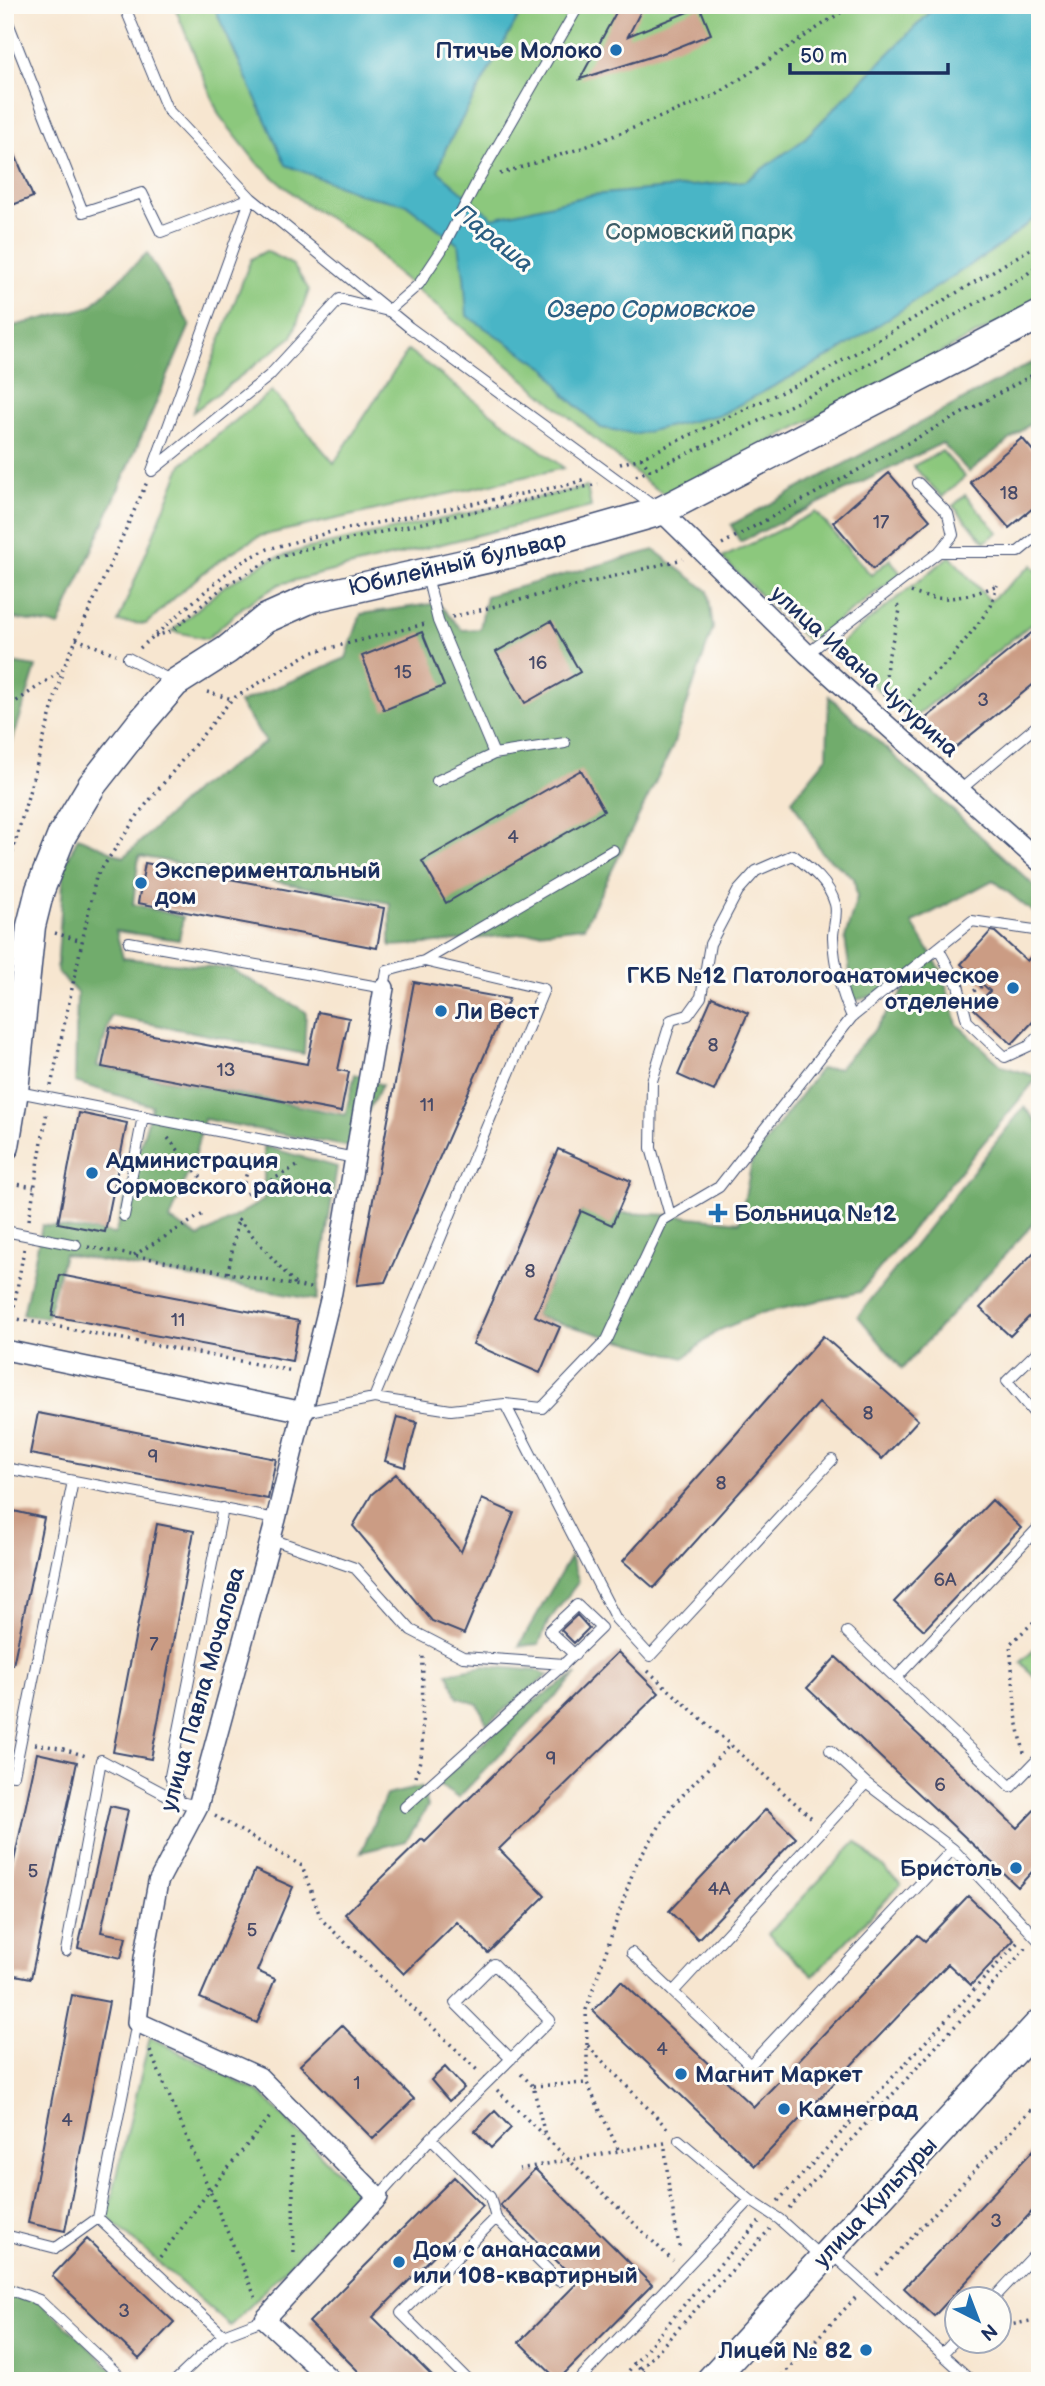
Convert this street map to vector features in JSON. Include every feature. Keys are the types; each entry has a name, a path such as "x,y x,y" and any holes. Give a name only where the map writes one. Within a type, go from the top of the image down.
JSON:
{"street":[{"name":"Юбилейный бульвар","path":"5,1146 9,1081 31,926 40,890 62,835 92,785 175,683 227,650 265,619 312,598 517,552 661,511 1040,315"},
{"name":"улица Ивана Чугурина","path":"661,511 807,654 1040,862"},
{"name":"Юбилейный бульвар","path":"5,993 26,965"},
{"name":"улица Павла Мочалова","path":"137,2022 144,1958 158,1882 189,1804 273,1529 304,1412 332,1292 384,988"},
{"path":"6,1350 304,1412"},
{"path":"137,2022 259,2077 378,2197 265,2319 332,2381"},
{"name":"улица Культуры","path":"710,2381 1040,2023"}],"lane":[{"path":"124,5 167,109 251,198 388,311 661,511"},
{"path":"388,311 419,284 441,251 478,180 579,5"},
{"path":"5,15 83,212 142,193 161,232 251,198"},
{"path":"152,471 251,198"},
{"path":"152,471 269,376 341,299 388,311"},
{"path":"807,654 939,552 953,535 948,514 918,483"},
{"path":"939,552 1018,552 1040,534"},
{"path":"426,572 438,621 494,754"},
{"path":"128,658 175,683"},
{"path":"960,790 1040,723"},
{"path":"437,781 494,754 565,743"},
{"path":"129,942 384,988 387,971 424,961 613,850"},
{"path":"670,1216 651,1148 652,1082 671,1020 688,1015 701,997 710,944 738,891 756,871 793,855 821,878 836,905 833,938 837,971 843,998 852,1017"},
{"path":"304,1412 374,1398 451,1410 505,1404 542,1408 607,1340 663,1220 719,1187 852,1017 972,921 1034,930 1040,935"},
{"path":"938,948 958,985 967,1021 1004,1057 1029,1046 1040,1034"},
{"path":"374,1398 544,989 424,961"},
{"path":"9,1081 49,1097 355,1158"},
{"path":"124,1216 147,1117"},
{"path":"5,1231 76,1245"},
{"path":"1040,1349 1007,1381 1040,1420"},
{"path":"505,1404 616,1619 650,1656 832,1460"},
{"path":"5,1468 223,1508 355,1568 411,1630 463,1657 564,1664"},
{"path":"5,1774 14,1775 74,1481"},
{"path":"189,1804 170,1776 223,1508"},
{"path":"896,1678 1040,1526"},
{"path":"408,1805 575,1655 601,1628 577,1605 550,1631 575,1655"},
{"path":"847,1632 1011,1787 1040,1757"},
{"path":"830,1750 866,1783 953,1849 1034,1937"},
{"path":"66,1951 101,1760 189,1804"},
{"path":"673,1992 866,1783"},
{"path":"632,1952 750,2064 953,1849"},
{"path":"378,2197 431,2138 488,2082 511,2059 550,2020 494,1964 455,2003 511,2059"},
{"path":"5,2235 56,2248 98,2218 137,2022"},
{"path":"431,2138 490,2197 496,2218 559,2281"},
{"path":"679,2140 750,2200 769,2211 867,2286 972,2381"},
{"path":"578,2381 750,2200"},
{"path":"98,2218 223,2335"},
{"path":"469,2381 401,2313 496,2218"},
{"path":"1007,2284 1040,2249"},
{"path":"5,2288 39,2300 125,2381"},
{"path":"175,2381 223,2335 265,2319"}],"path":[{"path":"478,180 585,147 716,95 852,5"},
{"path":"76,639 128,658 224,575 268,549 331,532 571,484 641,458 822,373 1040,243"},
{"path":"152,637 172,631 223,587 270,560 304,549 634,477 732,434 828,387 1026,275 1040,263"},
{"path":"313,1374 12,1318 49,1097 96,877 141,812 232,699 310,653 703,554 1040,370"},
{"path":"641,458 650,470"},
{"path":"5,880 63,669 152,471"},
{"path":"889,729 924,682 949,661 977,625 991,606 997,585 965,597 940,598 923,597 892,589"},
{"path":"889,729 884,691 887,662 900,610 892,589"},
{"path":"5,709 63,669"},
{"path":"147,1117 210,1188"},
{"path":"257,1139 244,1192 324,1152"},
{"path":"5,1182 35,1188"},
{"path":"133,1255 205,1213"},
{"path":"229,1273 238,1219 297,1286"},
{"path":"76,1245 332,1292"},
{"path":"1028,1769 1016,1715 1010,1644 1040,1616"},
{"path":"408,1805 422,1752 422,1636"},
{"path":"642,1665 823,1829"},
{"path":"20,1742 61,1748 101,1760"},
{"path":"619,2151 587,2083 586,2010 635,1866 672,1806 730,1745"},
{"path":"189,1804 302,1866 321,1919 699,2287"},
{"path":"620,2381 699,2287 769,2211 1034,1937"},
{"path":"641,2369 1034,1937"},
{"path":"137,2022 265,2319"},
{"path":"587,2045 679,2140"},
{"path":"521,2074 533,2086 546,2137"},
{"path":"533,2086 587,2083"},
{"path":"777,2381 1040,2100"},
{"path":"157,2262 210,2190 276,2109"},
{"path":"292,2138 295,2287"},
{"path":"519,2169 679,2140"},
{"path":"665,2143 669,2189 683,2270"},
{"path":"1014,2324 1040,2319"},
{"path":"634,2362 655,2381"}],"green space":[{"name":"Сормовский парк","path":"174,5 1040,5 1040,299 666,495 649,484 391,268 367,242 304,203 257,163 219,115"},
{"path":"266,251 293,265 309,290 292,337 193,412 251,259"},
{"path":"147,253 190,325 59,626 5,617 5,328 90,307"},
{"path":"408,350 564,468 260,536 213,565 146,624 118,622 182,464 272,391 334,463"},
{"path":"1040,358 1040,416 969,472 942,443 740,542 731,525"},
{"path":"942,451 965,477 942,497 913,466"},
{"path":"587,487 591,507 280,584 244,606 207,639 172,631 223,587 270,560 305,549"},
{"path":"965,495 998,532 985,542 953,506"},
{"path":"816,512 871,575 890,559 901,574 809,642 722,558"},
{"path":"654,550 708,591 713,628 672,748 584,927 390,946 390,903 139,856 133,904 183,917 179,940 116,931 123,958 231,969 306,1012 304,1054 111,1016 97,1066 345,1115 355,1074 382,1085 349,1147 204,1119 195,1154 170,1220 199,1237 264,1200 264,1146 337,1167 316,1300 64,1254 47,1318 23,1315 42,1225 115,1234 152,1106 75,1082 77,993 57,971 64,867 78,837 124,857 196,789 266,742 239,703 346,658 361,614 438,603 462,630 480,629 486,596"},
{"path":"950,556 990,601 1032,565 1040,575 1040,617 911,720 833,649"},
{"path":"5,662 36,667 5,765"},
{"path":"829,696 1040,891 1040,918 993,880 912,923 942,972 957,1024 1002,1066 1038,1077 860,1292 761,1313 717,1331 684,1358 535,1316 581,1211 670,1215 740,1222 752,1161 820,1069 839,1068 872,1033 908,985 854,1001 845,938 857,897 854,878 822,853 792,800 827,757"},
{"path":"1024,1107 1040,1125 1040,1216 902,1369 858,1316"},
{"path":"570,1557 579,1581 548,1622 539,1644 519,1646"},
{"path":"1040,1644 1040,1683 1021,1662"},
{"path":"485,1666 539,1671 548,1675 487,1724 478,1704 458,1698 448,1673"},
{"path":"577,1674 458,1798 437,1784 523,1708"},
{"path":"421,1787 428,1806 406,1841 361,1852 386,1795"},
{"path":"856,1842 901,1884 813,1976 768,1934"},
{"path":"150,2037 260,2093 358,2193 230,2326 107,2217"},
{"path":"5,2288 39,2300 125,2381 5,2381"}],"water":[{"name":"Озеро Сормовское","path":"213,5 520,5 519,16 446,148 438,171 493,218 591,195 745,181 802,141 937,5 1040,5 1040,214 1001,245 834,354 722,414 637,434 601,428 566,396 548,370 467,316 459,245 406,204 363,195 286,165"}],"building":[{"path":"620,5 644,5 628,36 700,7 711,34 666,52 580,79"},
{"path":"5,131 33,197 5,208"},
{"path":"1022,438 1040,459 1040,502 1009,528 970,482"},
{"path":"889,473 930,520 873,569 833,522"},
{"path":"551,621 580,672 525,703 496,652"},
{"path":"1040,626 1040,679 951,751 925,719"},
{"path":"422,632 444,686 384,710 362,656"},
{"path":"581,770 604,811 446,903 422,861"},
{"path":"145,863 384,908 377,948 138,903"},
{"name":"ГКБ №12 Патологоанатомическое отделение","path":"991,931 1027,961 1040,946 1040,1014 1012,1044 974,1009 990,991 961,964"},
{"path":"414,982 509,999 385,1282 357,1285"},
{"path":"712,997 748,1013 714,1091 678,1075"},
{"path":"318,1012 349,1018 338,1070 349,1072 341,1112 102,1067 110,1027 307,1064"},
{"name":"Администрация Сормовского района","path":"79,1113 127,1123 105,1232 58,1223"},
{"path":"558,1149 631,1181 612,1225 581,1211 535,1316 560,1327 540,1373 473,1344"},
{"path":"1040,1246 1040,1306 1010,1336 980,1308"},
{"path":"60,1275 299,1321 292,1361 52,1316"},
{"path":"823,1336 918,1420 882,1459 819,1403 654,1588 623,1561"},
{"path":"38,1413 276,1459 268,1499 30,1454"},
{"path":"397,1417 417,1422 405,1467 385,1461"},
{"path":"396,1474 461,1552 482,1499 514,1513 464,1634 432,1621 353,1526 372,1494"},
{"path":"992,1500 1021,1528 924,1630 894,1602"},
{"path":"5,1509 44,1518 13,1665 5,1664"},
{"path":"157,1524 194,1531 151,1759 113,1752"},
{"path":"577,1615 589,1628 574,1643 561,1630"},
{"path":"618,1652 659,1693 499,1849 545,1896 488,1953 457,1922 404,1974 345,1914 422,1839 425,1842"},
{"path":"836,1657 1017,1828 1040,1804 1040,1863 1018,1887 807,1688"},
{"path":"37,1753 77,1762 31,1978 5,1973 5,1903"},
{"path":"110,1806 128,1810 101,1932 126,1937 121,1958 78,1948"},
{"path":"766,1809 796,1838 698,1939 669,1911"},
{"path":"255,1870 293,1887 257,1971 275,1979 257,2023 200,1998"},
{"path":"968,1896 1014,1940 971,1985 948,1964 755,2166 593,2011 621,1981 754,2107 918,1935 925,1941"},
{"path":"72,1995 109,2002 65,2231 28,2223"},
{"path":"342,2025 414,2099 373,2139 300,2065"},
{"path":"445,2067 464,2088 449,2101 431,2080"},
{"path":"495,2111 511,2128 491,2148 475,2131"},
{"path":"1040,2143 1040,2203 964,2284 944,2284 944,2305 934,2316 904,2288"},
{"path":"535,2169 652,2285 558,2380 519,2342 578,2282 500,2205"},
{"name":"Дом с ананасами или 108-квартирный","path":"454,2177 483,2206 373,2317 437,2381 368,2381 309,2322"},
{"path":"87,2239 174,2322 139,2359 52,2276"}],"place":[{"name":"Птичье Молоко","path":"616,50"},
{"name":"Экспериментальный дом","path":"141,883"},
{"name":"ГКБ №12 Патологоанатомическое отделение","path":"1013,988"},
{"name":"Ли Вест","path":"441,1011"},
{"name":"Администрация Сормовского района","path":"92,1173"},
{"name":"Больница №12","path":"718,1213"},
{"name":"Бристоль","path":"1016,1868"},
{"name":"Магнит Маркет","path":"681,2074"},
{"name":"Камнеград","path":"784,2109"},
{"name":"Дом с ананасами или 108-квартирный","path":"399,2262"},
{"name":"Лицей № 82","path":"866,2350"}],"water label":[{"name":"Параша","path":"494,238"}]}
